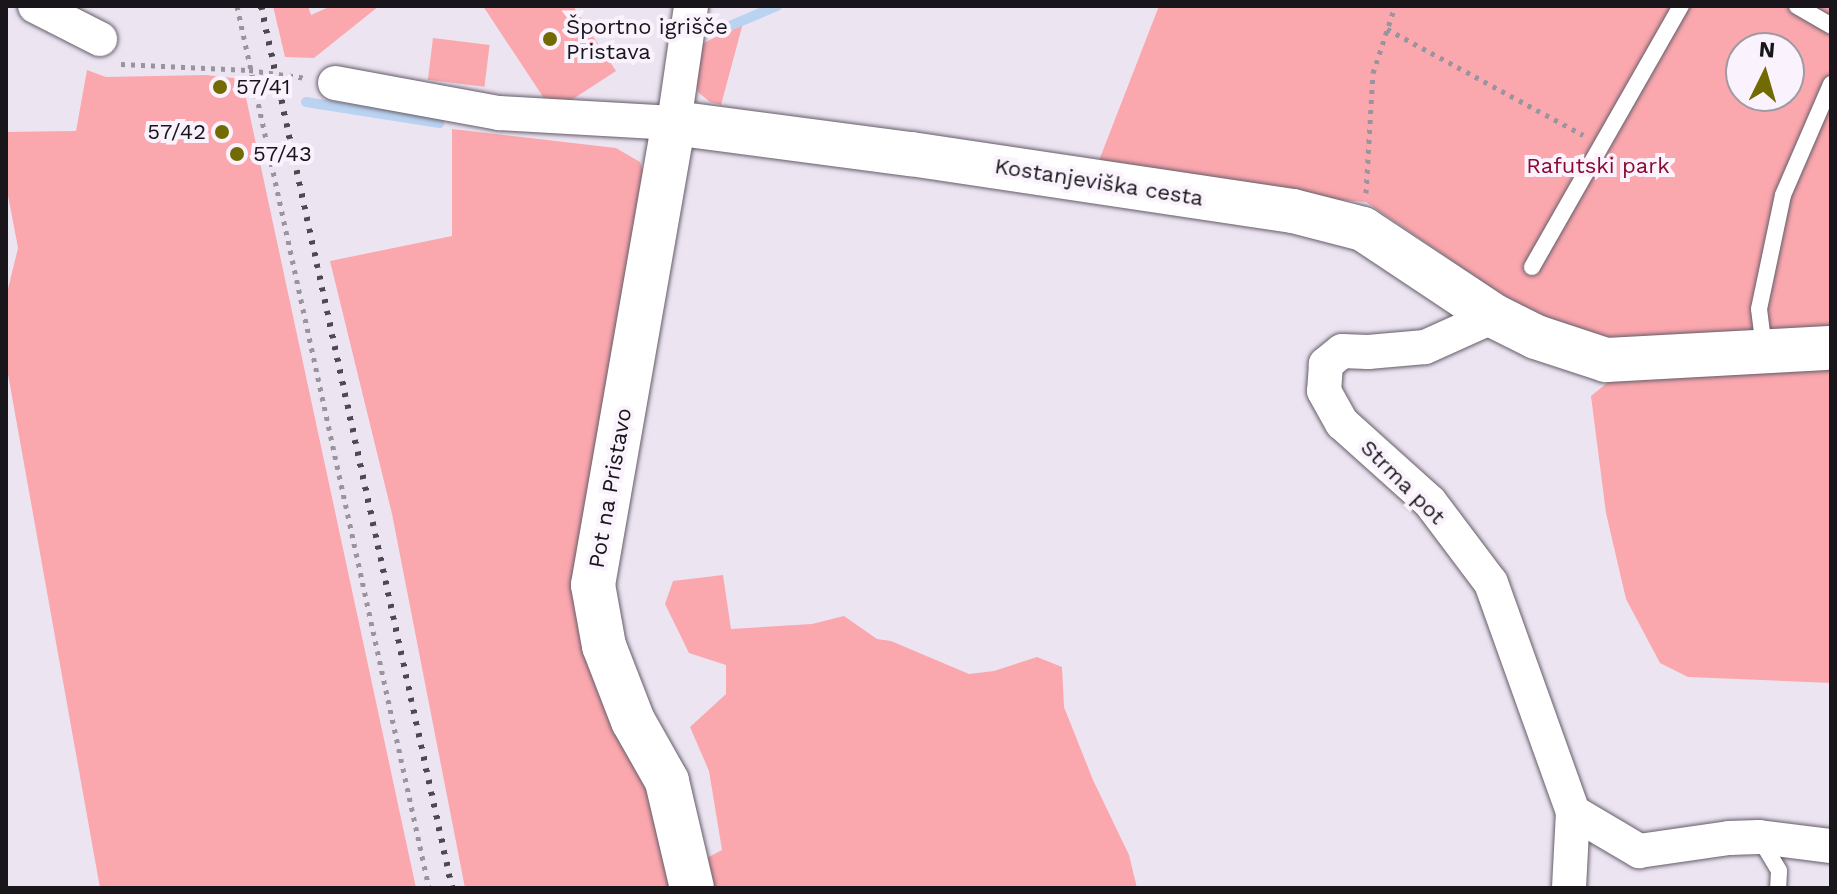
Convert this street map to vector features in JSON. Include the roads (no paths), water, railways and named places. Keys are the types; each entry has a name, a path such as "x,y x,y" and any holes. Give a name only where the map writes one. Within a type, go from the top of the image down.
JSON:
{"street":[{"path":"35,6 100,39"},
{"path":"674,123 691,6"},
{"name":"Kostanjeviška cesta","path":"335,83 499,113 674,123 882,150 1278,209 1363,229 1494,316 1536,337 1606,360 1764,354 1831,348"},
{"name":"Pot na Pristavo","path":"674,123 593,585 604,646 633,721 667,781 692,888"},
{"name":"Strma pot","path":"1494,316 1425,347 1342,351 1326,364 1324,391 1342,423 1430,502 1491,583 1573,812 1569,888"},
{"path":"1573,812 1639,851 1759,837 1831,846"}],"lane":[{"path":"1532,267 1681,6"},
{"path":"1797,6 1831,26"},
{"path":"1764,354 1759,309 1783,195 1831,84"},
{"path":"1759,837 1779,871 1778,888"}],"waterway":[{"path":"732,25 777,6"},
{"path":"306,102 439,123"}],"railway":[{"path":"261,6 452,888"}],"place":[{"name":"Športno igrišče Pristava","path":"550,39"},
{"name":"57/41","path":"220,87"},
{"name":"57/42","path":"222,132"},
{"name":"57/43","path":"237,154"}],"park label":[{"name":"Rafutski park","path":"1598,166"}]}
